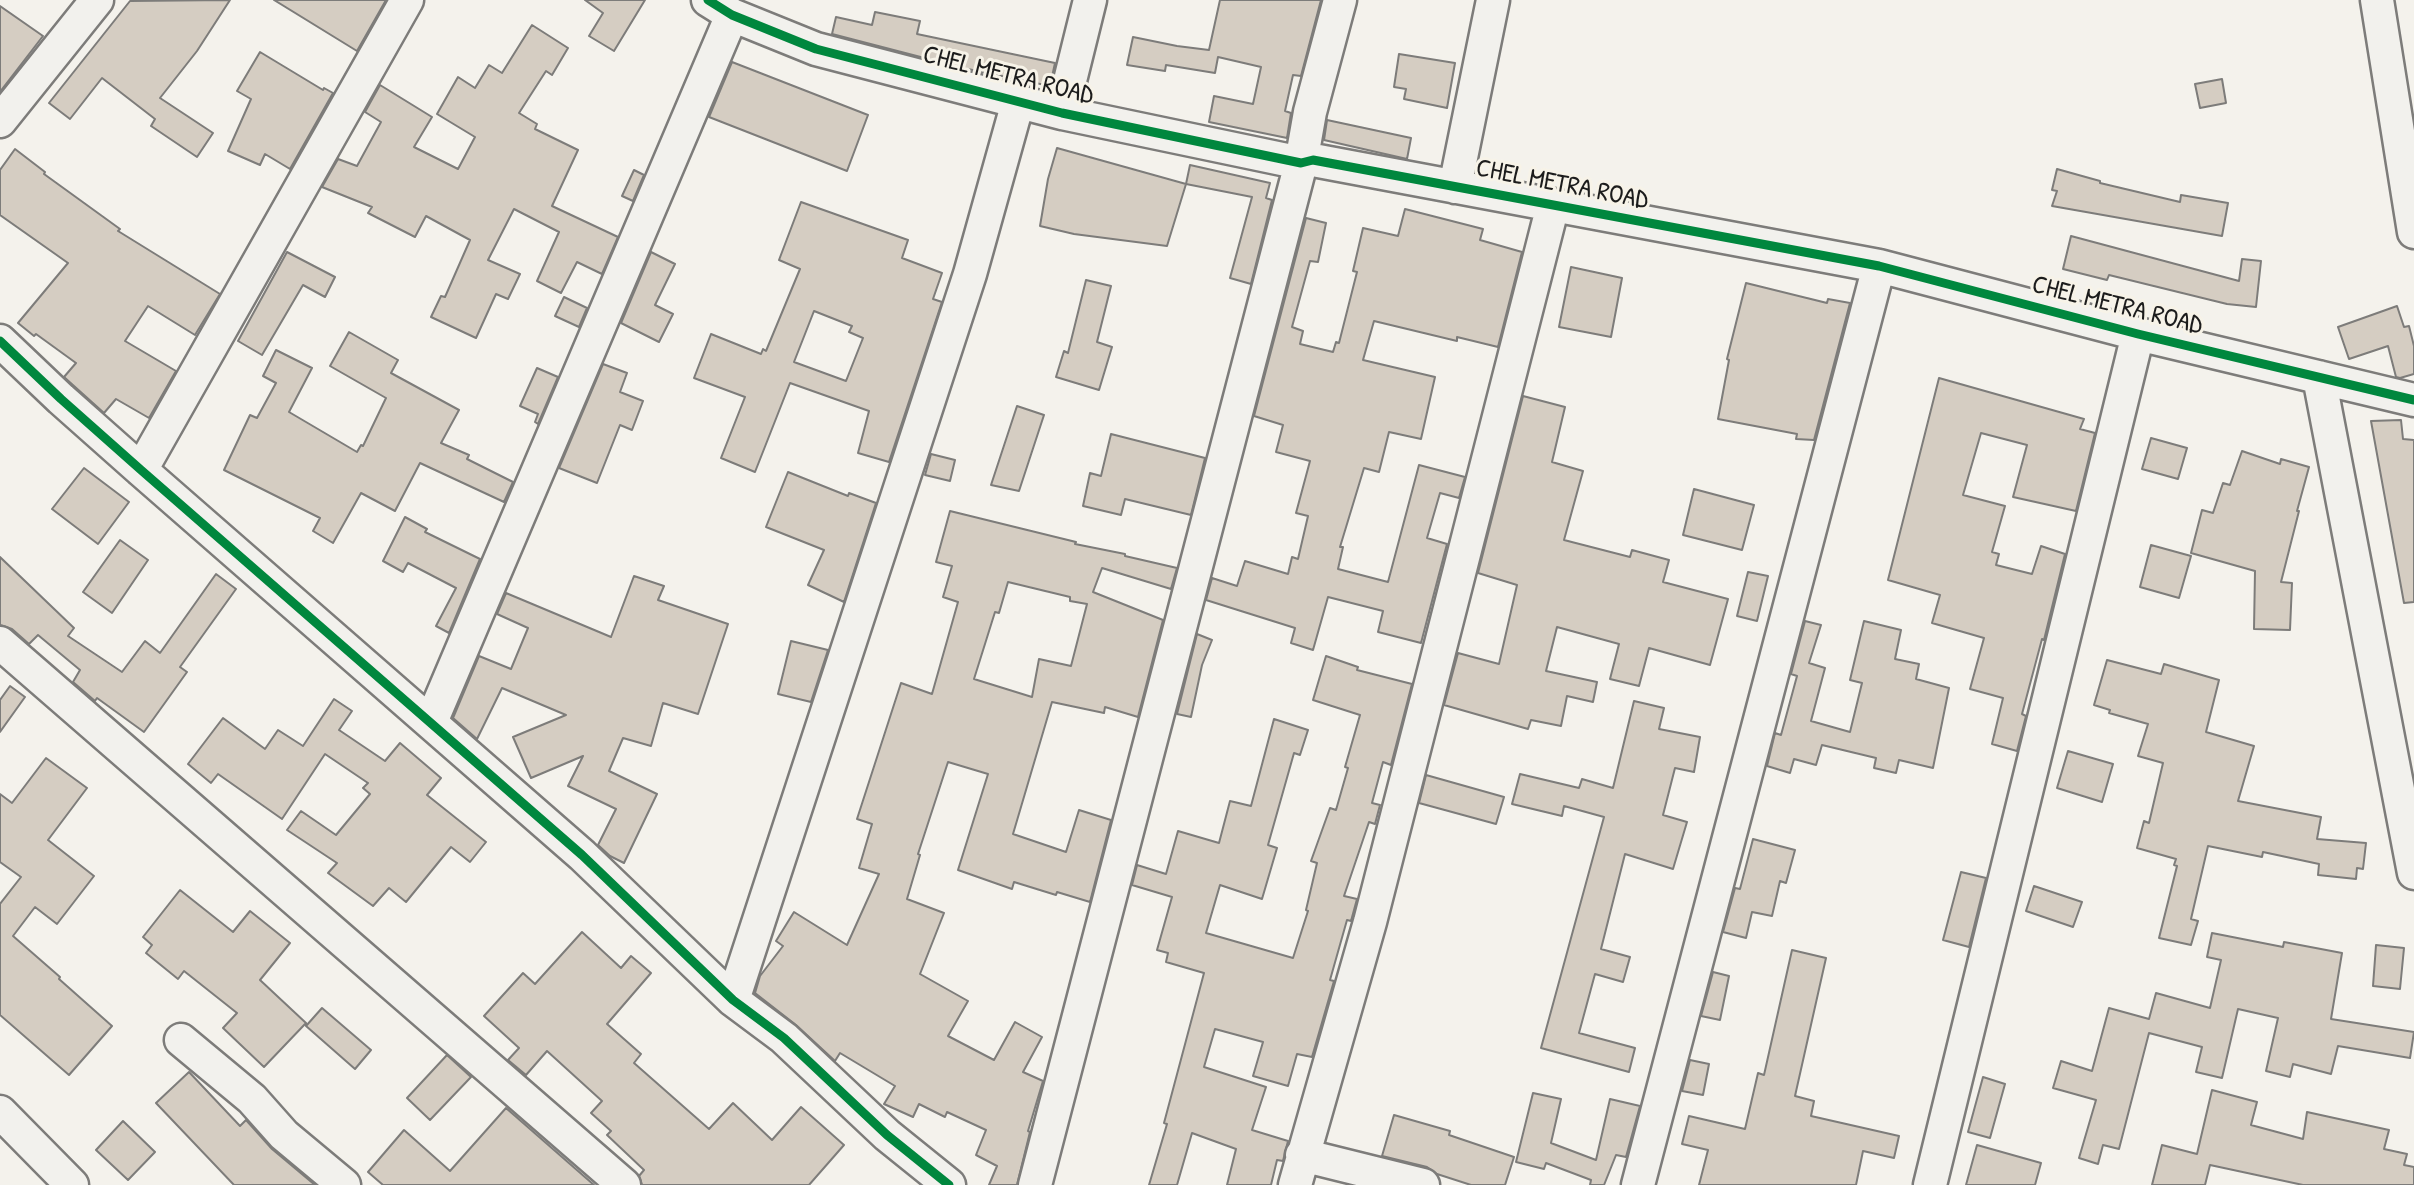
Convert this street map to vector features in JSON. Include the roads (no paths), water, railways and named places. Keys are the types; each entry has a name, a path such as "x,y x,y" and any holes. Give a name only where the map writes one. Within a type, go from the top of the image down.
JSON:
{"street":[{"path":"0,121 97,0"},
{"path":"141,470 407,0"},
{"path":"1062,113 1090,0"},
{"path":"1035,1185 1301,163 1310,112 1340,0"},
{"path":"1455,187 1493,0"},
{"path":"2378,0 2414,232"},
{"path":"431,722 720,7"},
{"name":"CHEL METRA ROAD","path":"720,7 816,49 1062,113 1301,163 1313,160 1879,266 2138,334 2414,400"},
{"path":"733,1000 970,274 1018,102"},
{"path":"1295,1185 1373,911 1553,205"},
{"path":"1638,1185 1879,266"},
{"path":"1930,1185 2138,334"},
{"path":"0,341 141,470 582,855 733,1000 784,1038 887,1135 949,1185"},
{"path":"2319,377 2414,873"},
{"path":"0,643 624,1185"},
{"path":"181,1040 252,1100 284,1135 344,1185"},
{"path":"0,1112 72,1185"},
{"path":"1302,1155 1423,1185"}]}
